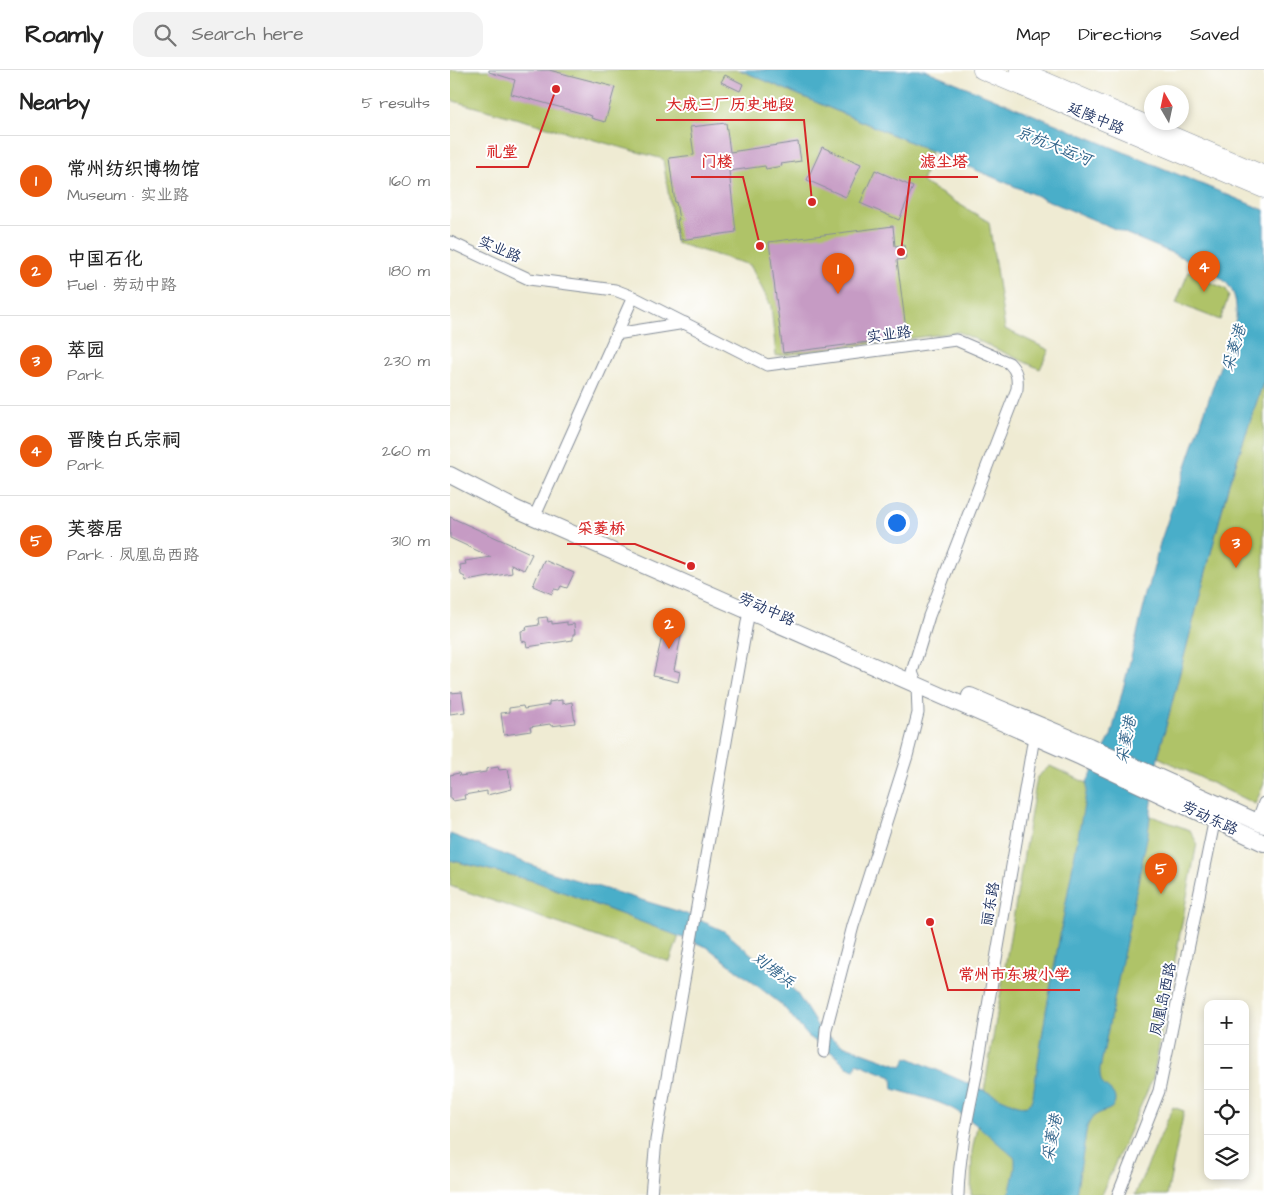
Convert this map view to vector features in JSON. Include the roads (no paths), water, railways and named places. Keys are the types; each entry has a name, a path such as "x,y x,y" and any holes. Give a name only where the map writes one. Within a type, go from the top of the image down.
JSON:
{"main road":[{"name":"延陵中路","path":"982,70 1264,189"},
{"name":"延陵中路","path":"1019,70 1264,175"},
{"name":"劳动中路","path":"450,464 538,509 914,678 1085,752"},
{"name":"劳动中路","path":"450,475 516,509 749,611 914,678 1034,736 1085,752"},
{"path":"1085,752 1160,786"},
{"name":"劳动东路","path":"1160,786 1217,804 1260,823"},
{"name":"劳动东路","path":"1160,786 1215,820 1264,843"}],"street":[{"name":"实业路","path":"450,242 529,279 615,290 767,365 956,340 1009,363 1015,369 1018,380 1017,389 929,616 914,678"},
{"path":"538,509 632,297"},
{"path":"616,334 685,323"},
{"path":"651,1195 656,1140 749,611"},
{"path":"824,1052 826,1029 853,926 907,756 918,712 914,678"},
{"name":"丽东路","path":"958,1195 966,1127 1034,736"},
{"name":"凤凰岛西路","path":"1118,1195 1160,1091 1217,804"},
{"path":"1260,823 1264,804"}],"water":[{"path":"740,70 925,70 1264,210 1264,380 1228,487 1158,757 1148,833 1100,1069 1102,1082 1113,1094 1115,1103 1108,1110 1094,1116 1087,1127 1076,1195 1009,1195 1015,1169 1015,1158 985,1132 953,1109 931,1100 893,1089 892,1077 857,1063 855,1070 847,1067 835,1055 808,1036 782,1005 707,947 534,881 450,860 450,834 550,872 684,913 724,931 796,992 820,1030 840,1044 901,1066 907,1057 1015,1104 1024,1106 1032,1102 1046,1011 1087,782 1111,736 1160,543 1236,319 1235,301 1226,282 1205,267"}],"place":[{"name":"礼堂","path":"556,89"},
{"name":"大成三厂历史地段","path":"812,202"},
{"name":"门楼","path":"760,246"},
{"name":"滤尘塔","path":"901,252"},
{"name":"晋陵白氏宗祠","path":"1204,292"},
{"name":"常州纺织博物馆","path":"838,294"},
{"name":"采菱桥","path":"691,566"},
{"name":"萃园","path":"1236,568"},
{"name":"中国石化","path":"669,649"},
{"name":"芙蓉居","path":"1161,894"},
{"name":"常州市东坡小学","path":"930,922"}],"water label":[{"name":"京杭大运河","path":"1054,145"},
{"name":"采菱港","path":"1233,348"},
{"name":"采菱港","path":"1125,740"},
{"name":"刘塘浜","path":"774,969"},
{"name":"采菱港","path":"1051,1138"}]}
